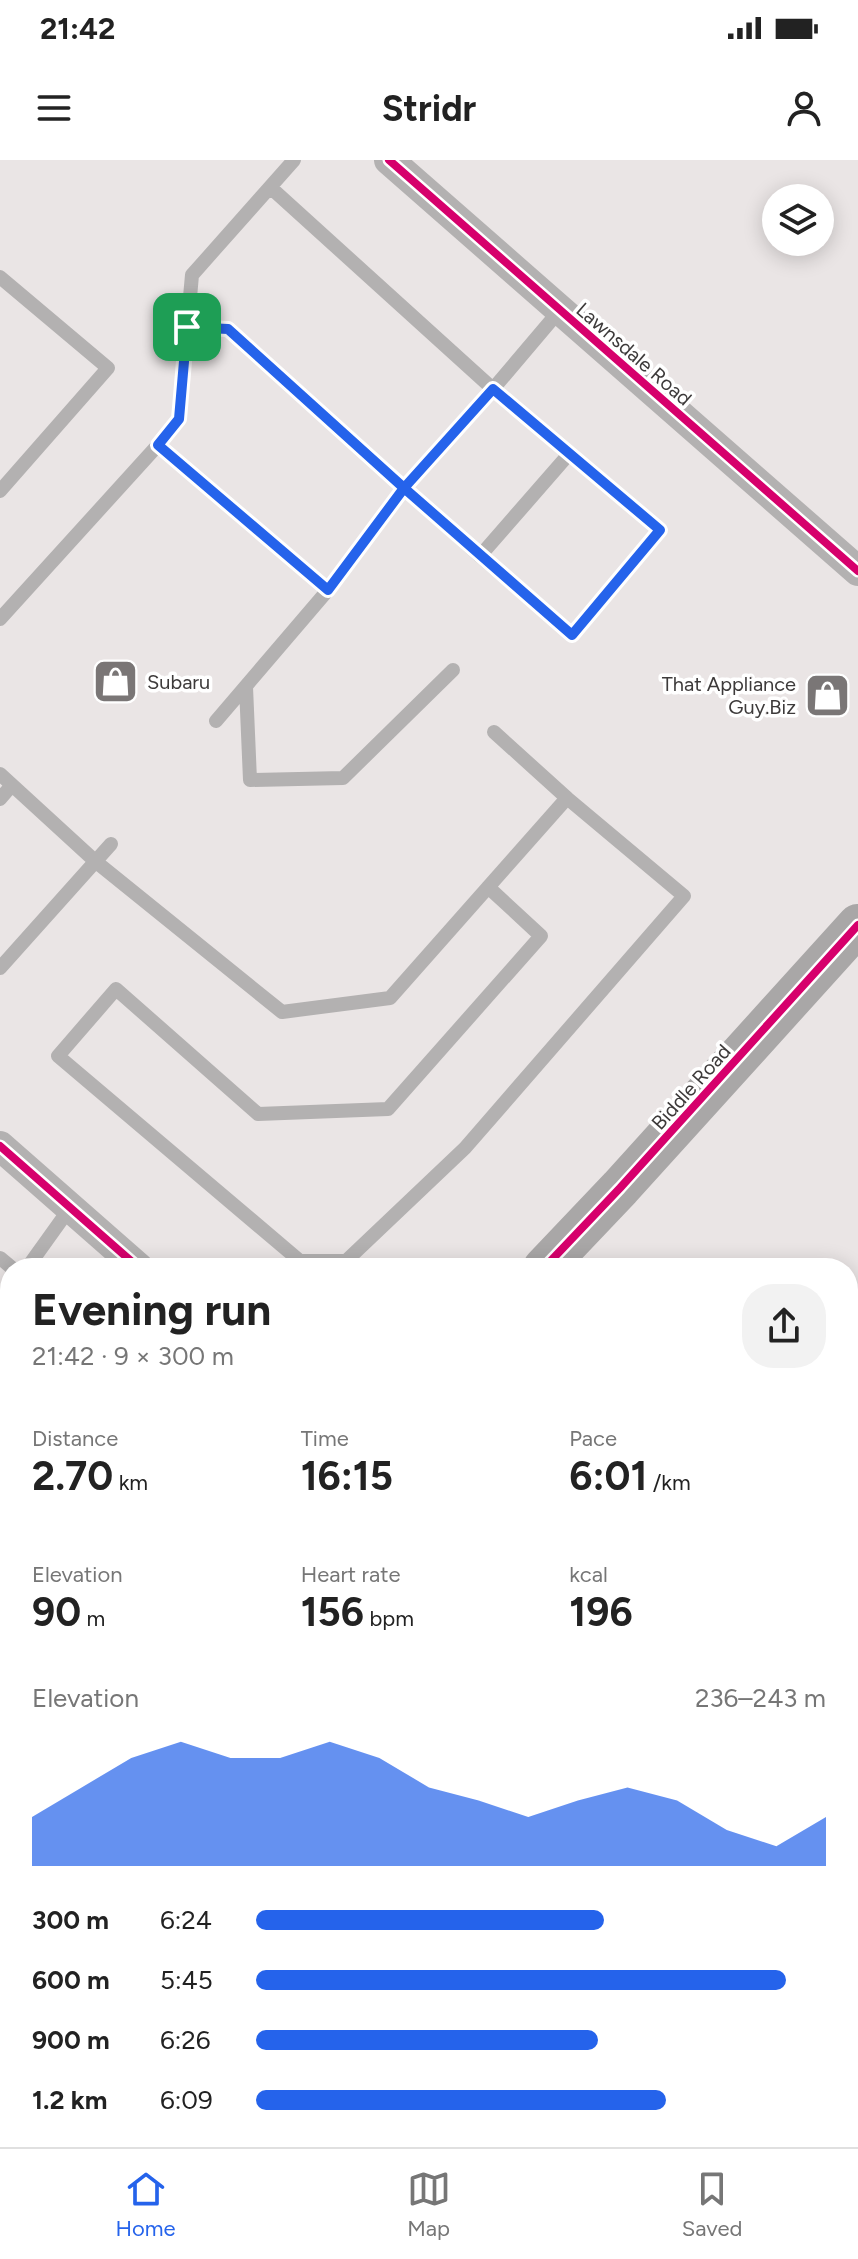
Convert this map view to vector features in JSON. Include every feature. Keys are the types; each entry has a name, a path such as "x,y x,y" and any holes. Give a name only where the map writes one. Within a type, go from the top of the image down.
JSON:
{"main road":[{"name":"Biddle Road","path":"554,1258 858,925"}],"street":[{"name":"Lawnsdale Road","path":"389,160 858,571"},
{"path":"0,1146 128,1258"}],"lane":[{"path":"0,619 179,419 192,275 294,160"},
{"path":"187,327 228,329 572,635 660,530 493,389 270,187"},
{"path":"0,277 108,368 0,491"},
{"path":"216,721 328,590 404,488 560,310"},
{"path":"158,445 328,590"},
{"path":"480,556 569,454"},
{"path":"246,687 250,780 343,778 453,670"},
{"path":"349,1258 465,1148 684,896 494,732"},
{"path":"0,774 95,861 282,1012 390,998 567,798"},
{"path":"0,799 12,785"},
{"path":"0,968 111,844"},
{"path":"296,1258 58,1056 116,989 258,1114 388,1109 541,936 488,887"},
{"path":"34,1258 70,1208"}],"cycle path":[{"path":"389,160 858,571"},
{"path":"554,1258 858,925"},
{"path":"0,1146 128,1258"}],"place":[{"name":"Subaru","path":"116,682"},
{"name":"That Appliance Guy.Biz","path":"827,696"}],"route":[{"path":"187,327 179,419 158,445 328,590 404,488 572,635 660,530 493,389 404,488 228,329 187,327"}]}
